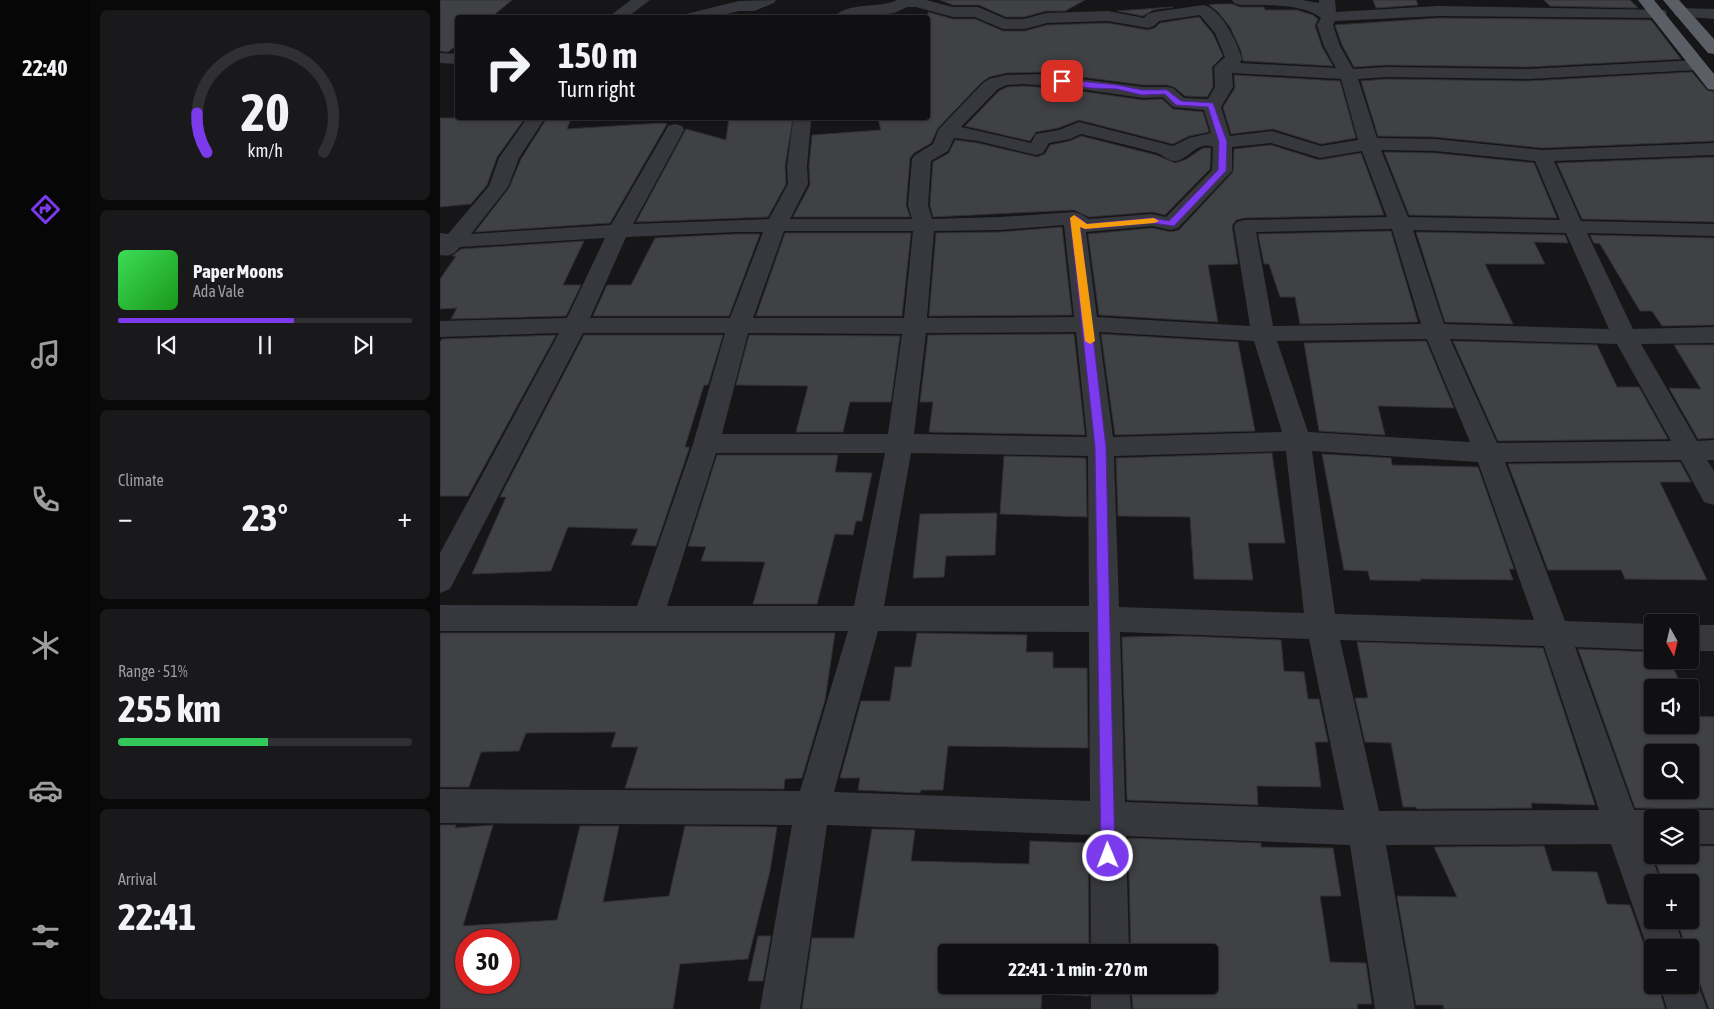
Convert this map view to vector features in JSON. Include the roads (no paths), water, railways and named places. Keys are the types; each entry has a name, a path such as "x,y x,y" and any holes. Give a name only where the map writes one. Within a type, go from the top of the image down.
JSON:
{"highway":[{"path":"1646,0 1659,13 1714,85"},
{"path":"1670,0 1714,49"}],"street":[{"path":"620,15 642,0"},
{"path":"701,15 739,6 754,6 768,0"},
{"path":"1213,20 1215,0"},
{"path":"1240,0 1277,1 1328,9 1434,6 1659,13"},
{"path":"849,15 859,11 894,8 903,3 916,2 953,12 978,12 1003,24 1025,24 1046,18 1108,16 1148,23 1154,17 1204,10 1230,43 1234,59 1223,67"},
{"path":"1328,9 1324,25 1332,46 1348,74 1369,144 1400,223 1435,331 1488,453 1555,635 1638,826 1646,874"},
{"path":"1682,13 1714,14"},
{"path":"1223,67 1348,74 1387,72 1528,74 1697,65"},
{"path":"780,1009 812,808 866,618 900,442 915,326 924,226 918,205 922,159 941,146 946,133 956,120 995,83 1013,80 1062,81 1090,86 1117,87 1142,93 1167,92 1179,103 1211,105 1215,103 1224,87 1223,67"},
{"path":"444,246 618,232 776,225 924,226 1023,224 1074,218 1085,226 1152,220 1171,224 1222,171 1223,142 1211,105"},
{"path":"444,246 498,187 509,158 535,120"},
{"path":"648,619 706,444 739,324 776,225 798,184 797,166 802,121"},
{"path":"946,133 961,131 985,136 1016,147 1036,149 1043,138 1063,135 1079,128 1135,141 1166,150 1175,155 1180,150 1196,142 1211,139 1220,143 1272,137 1320,152 1369,144 1435,145 1542,156 1714,149"},
{"path":"440,581 574,325 618,232 675,130"},
{"path":"1542,156 1626,337 1702,450 1714,495"},
{"path":"1074,218 1101,447 1110,944"},
{"path":"1395,1009 1365,828 1321,624 1298,441 1263,334 1244,226 1400,223 1714,230"},
{"path":"440,330 574,325 915,326 1088,324 1263,334 1435,331 1626,337 1714,335"},
{"path":"706,444 900,442 1101,447 1298,441 1488,453 1702,450"},
{"path":"440,618 1105,619 1321,624 1555,635 1644,637"},
{"path":"1699,638 1714,638"},
{"path":"440,806 812,808 1365,828 1638,826"},
{"path":"1699,827 1714,827"},
{"path":"1110,994 1111,1009"},
{"path":"1681,994 1687,1009"}]}
